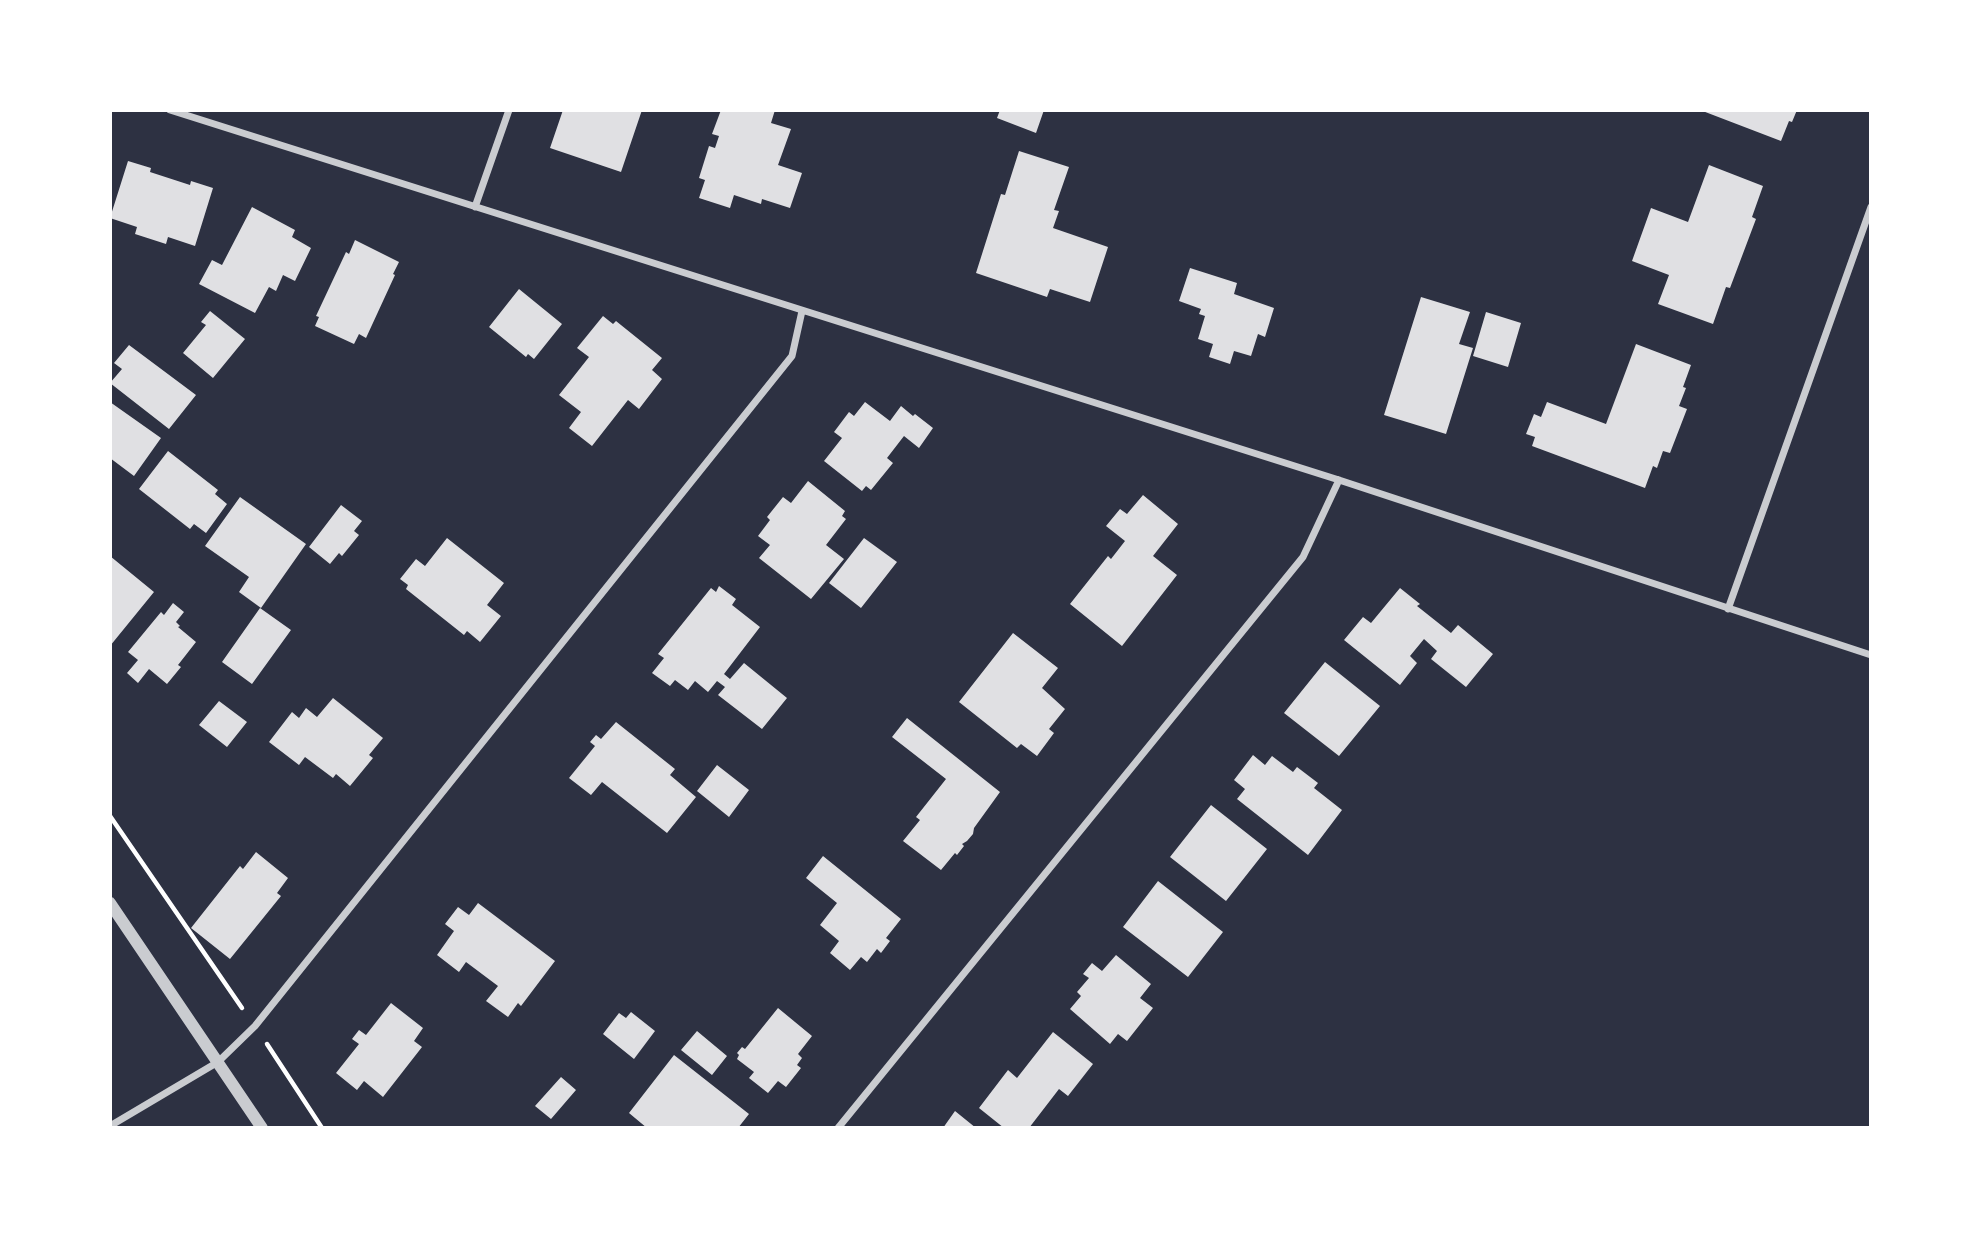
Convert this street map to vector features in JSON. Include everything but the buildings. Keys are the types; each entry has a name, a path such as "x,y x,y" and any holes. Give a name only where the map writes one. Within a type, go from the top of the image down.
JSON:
{"street":[{"path":"170,110 1339,481 1871,655"},
{"path":"475,207 509,110"},
{"path":"1728,609 1871,207"},
{"path":"110,1126 218,1062 255,1026 792,356 802,311"},
{"path":"838,1128 1303,557 1339,481"},
{"path":"110,903 262,1128"}],"path":[{"path":"110,816 322,1128"}]}
